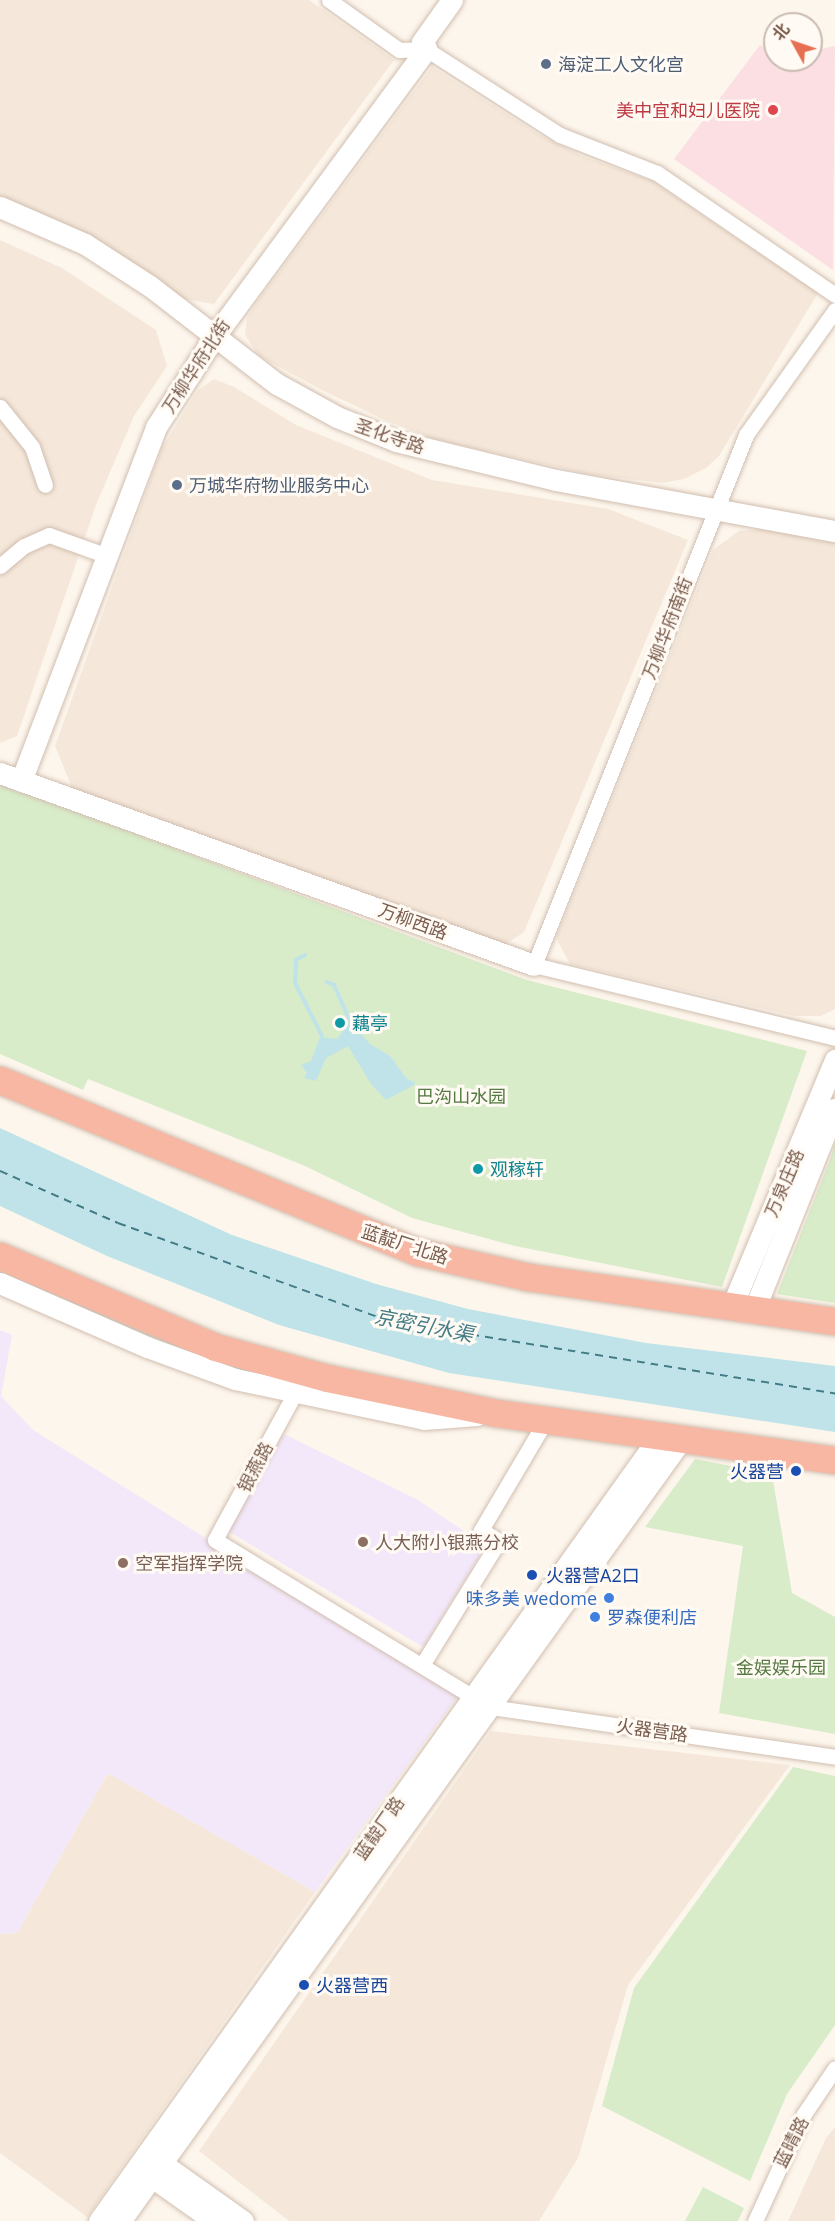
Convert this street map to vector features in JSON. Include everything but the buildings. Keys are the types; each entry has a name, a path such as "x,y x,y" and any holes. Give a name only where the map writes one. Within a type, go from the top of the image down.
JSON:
{"highway":[{"name":"蓝靛厂北路","path":"0,1080 418,1252 528,1277 835,1321"},
{"path":"0,1256 215,1347 327,1377 496,1413 835,1460"}],"street":[{"path":"328,0 399,50 426,49 560,135 657,173 835,295"},
{"name":"万柳华府北街","path":"21,781 105,555 156,427 214,337 426,49 422,42 452,0"},
{"name":"圣化寺路","path":"0,207 85,244 150,286 277,384 337,417 396,441 556,480 835,531"},
{"name":"万柳华府南街","path":"534,965 714,508 746,435 835,310"},
{"path":"0,407 32,447 45,485"},
{"path":"0,566 24,546 49,535 105,555"},
{"name":"万柳西路","path":"0,773 534,965 835,1038"},
{"name":"万泉庄路","path":"743,1308 835,1060"},
{"name":"万泉庄路","path":"743,1308 835,1109"},
{"path":"0,1283 147,1347 235,1379 424,1419 496,1413"},
{"name":"银燕路","path":"295,1393 215,1540 422,1665"},
{"path":"481,1701 422,1665 499,1541 481,1530 546,1420"},
{"name":"蓝靛厂路","path":"99,2221 150,2165 670,1438"},
{"name":"火器营路","path":"481,1701 835,1757"},
{"name":"蓝晴路","path":"755,2221 804,2114 835,2068"},
{"path":"150,2165 214,2221"},
{"path":"150,2165 243,2221"},
{"name":"蓝靛厂路","path":"120,2221 150,2165"}],"shaded area":[{"path":"0,0 309,0 394,60 214,304 183,299 72,227 0,198"},
{"name":"美中宜和妇儿医院","path":"760,45 763,47 763,72 823,72 823,48 835,46 833,270 674,159"},
{"path":"432,67 538,134 582,156 652,181 818,293 719,456 706,468 684,479 662,483 588,474 435,439 387,421 259,356 245,335 247,318"},
{"path":"0,240 62,268 156,330 167,366 134,416 96,505 17,736 0,743"},
{"path":"214,379 234,387 296,425 432,480 608,509 688,540 524,932 503,946 73,790 55,746 162,448 198,390"},
{"path":"760,529 835,543 835,1009 821,1016 794,1016 570,964 556,938 713,550 739,531"},
{"name":"空军指挥学院","path":"0,1330 12,1335 1,1396 33,1430 458,1696 315,1892 108,1773 17,1933 0,1934"},
{"name":"人大附小银燕分校","path":"284,1434 418,1500 486,1546 423,1647 226,1530"},
{"path":"491,1731 790,1765 628,1985 578,2158 539,2221 289,2221 199,2151"},
{"path":"108,1773 315,1892 87,2217 0,2153 0,1934 17,1933"},
{"path":"835,2127 835,2221 788,2221 826,2138"}],"green space":[{"name":"巴沟山水园","path":"0,783 527,980 807,1051 722,1287 515,1246 412,1218 305,1166 88,1079 83,1090 0,1054"},
{"path":"835,1142 835,1303 777,1294 831,1157"},
{"name":"金娱娱乐园","path":"695,1459 772,1474 792,1593 835,1617 835,1734 719,1713 743,1546 645,1527"},
{"path":"793,1767 835,1776 835,2025 787,2094 750,2181 602,2106 634,1988"},
{"path":"703,2187 744,2208 738,2221 685,2221"}],"water":[{"path":"350,1021 370,1044 390,1056 407,1079 415,1082 414,1085 386,1100 371,1084 348,1046 326,1058 316,1081 304,1078 307,1073 301,1065 311,1061 320,1037 337,1039"},
{"name":"京密引水渠","path":"0,1128 232,1235 376,1284 468,1309 646,1343 835,1366 835,1432 449,1373 279,1325 107,1256 0,1206"}],"waterway":[{"path":"305,955 296,960 295,983 322,1036"},
{"path":"327,982 334,985 350,1021"}],"ferry route":[{"path":"0,1171 118,1223 388,1321 835,1393"}],"place":[{"name":"海淀工人文化宫","path":"546,64"},
{"name":"美中宜和妇儿医院","path":"773,110"},
{"name":"万城华府物业服务中心","path":"177,485"},
{"name":"藕亭","path":"340,1023"},
{"name":"观稼轩","path":"478,1169"},
{"name":"火器营","path":"796,1471"},
{"name":"人大附小银燕分校","path":"363,1542"},
{"name":"空军指挥学院","path":"123,1563"},
{"name":"火器营A2口","path":"532,1575"},
{"name":"味多美 wedome","path":"609,1598"},
{"name":"罗森便利店","path":"595,1617"},
{"name":"火器营西","path":"304,1985"}]}
